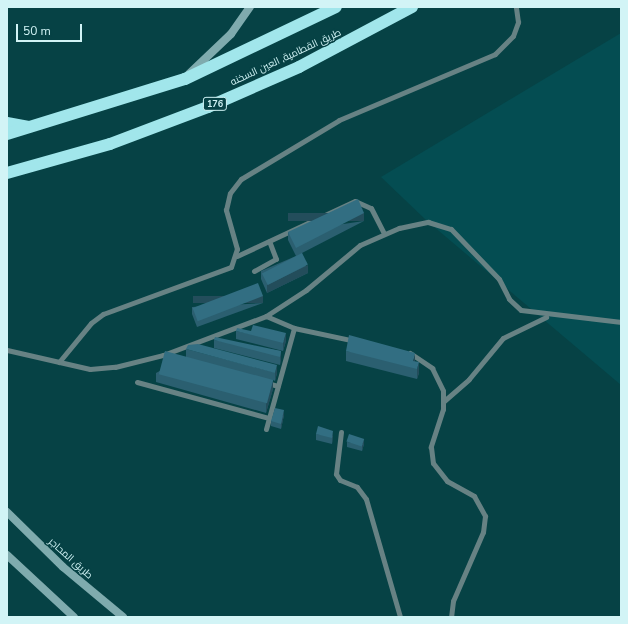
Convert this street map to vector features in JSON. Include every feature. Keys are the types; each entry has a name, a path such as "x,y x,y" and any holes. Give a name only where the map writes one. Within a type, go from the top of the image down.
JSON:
{"highway":[{"path":"7,134 184,79 336,7"},
{"name":"طريق القطامية, العين السخنه","path":"7,173 110,144 208,107 299,67 412,7"},
{"path":"7,123 32,127"}],"street":[{"path":"184,79 231,34 250,7"},
{"name":"طريق المحاجر","path":"7,512 63,567 123,617"},
{"path":"7,554 74,617"}],"lane":[{"path":"237,256 226,210 230,193 241,179 339,120 495,54 513,36 518,22 516,7"},
{"path":"59,362 91,323 103,314 226,270 237,256 355,201 371,208 384,233"},
{"path":"7,350 59,362 99,369 163,355 266,316 306,290 348,253 384,233 420,223 444,225 499,279 516,307 531,314 621,322"},
{"path":"254,272 276,259 269,241"},
{"path":"266,316 294,328 363,343"},
{"path":"444,400 469,379 503,338 551,316"},
{"path":"266,429 294,328"},
{"path":"213,337 227,341"},
{"path":"189,346 205,350"},
{"path":"402,351 418,356 432,368 441,383 444,400 431,447 433,462 447,481 474,496 485,516 483,532 453,601 451,617"},
{"path":"278,354 286,356"},
{"path":"163,355 178,359"},
{"path":"274,368 282,370"},
{"path":"137,382 269,418"},
{"path":"262,382 278,386"},
{"path":"341,432 336,474 340,480 357,486 366,499 400,617"}],"shaded area":[{"path":"621,33 621,385 426,220 381,177"}],"building":[{"path":"358,199 364,213 296,248 288,232"},
{"path":"302,253 308,265 268,285 262,273"},
{"path":"258,283 263,296 198,321 193,308"},
{"path":"253,325 286,333 283,343 236,331 237,328 251,331"},
{"path":"349,335 415,353 413,361 419,362 417,369 346,351"},
{"path":"215,337 281,351 280,357 214,340"},
{"path":"198,344 277,365 275,373 186,349 188,345"},
{"path":"165,351 273,380 267,403 159,374"},
{"path":"275,408 284,410 281,424 271,421"},
{"path":"318,426 333,431 332,438 316,434"},
{"path":"349,434 364,439 362,447 347,442"}]}
